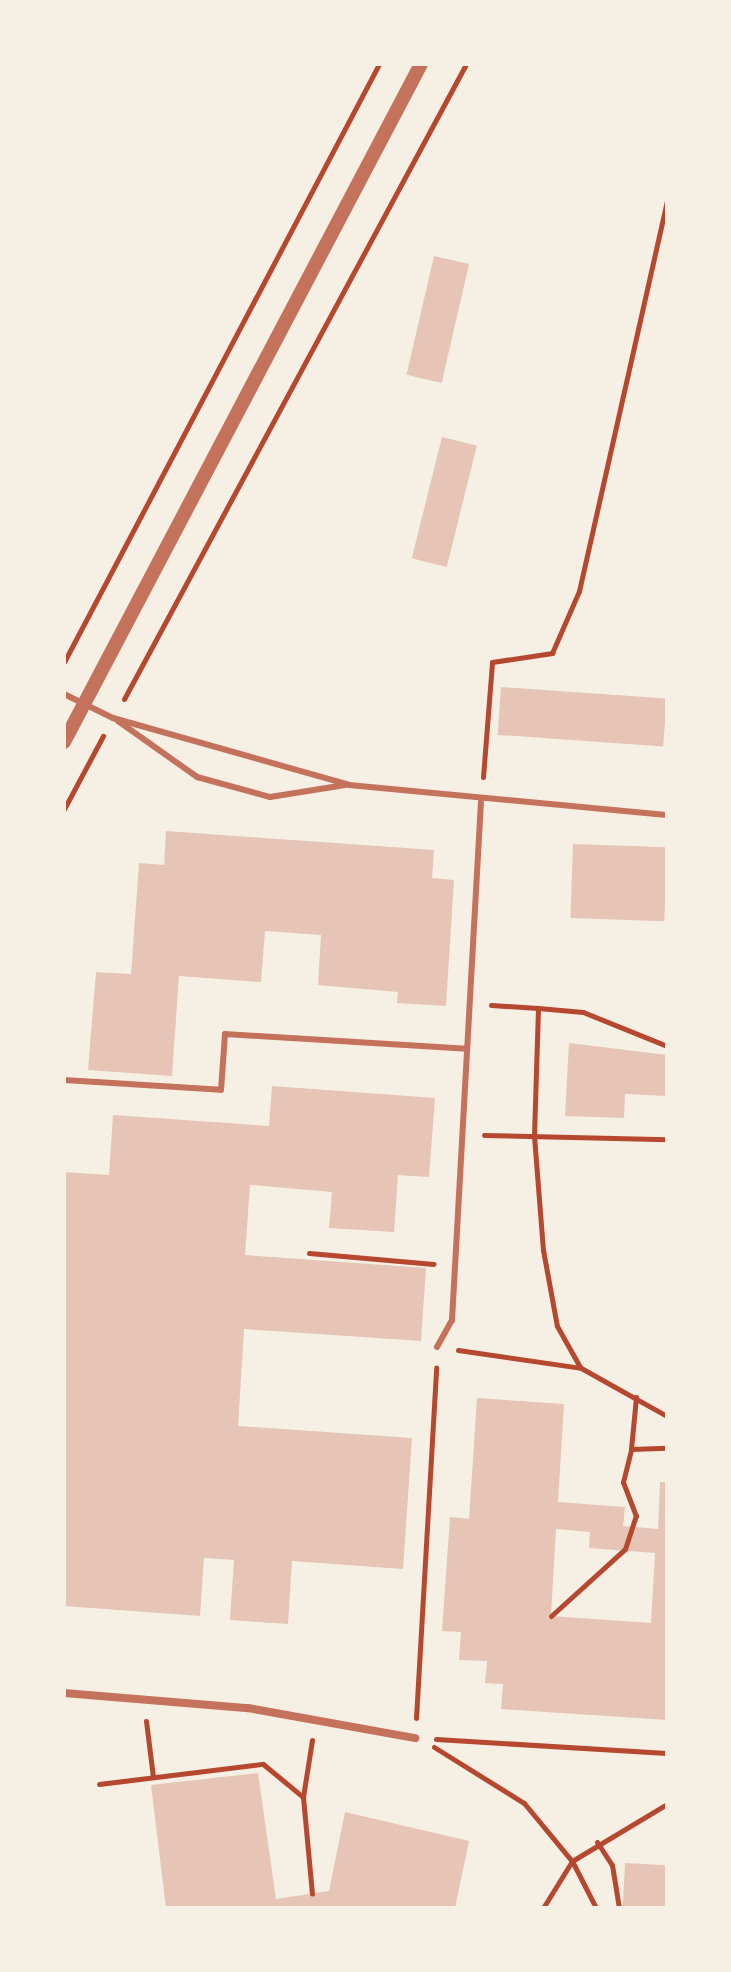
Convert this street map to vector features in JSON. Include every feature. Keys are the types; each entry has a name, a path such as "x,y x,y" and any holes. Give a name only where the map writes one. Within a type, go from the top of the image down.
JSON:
{"street":[{"path":"64,742 421,64"},
{"path":"64,1693 315,1720 415,1738"}],"lane":[{"path":"64,694 113,718 197,777 270,797 349,785"},
{"path":"113,718 349,785 481,802 667,815"},
{"path":"437,1347 452,1320 481,802"},
{"path":"64,1080 221,1090 225,1034 467,1049"}],"path":[{"path":"64,662 379,64"},
{"path":"64,809 466,64"},
{"path":"481,802 492,662 552,653 579,591 667,200"},
{"path":"469,1004 583,1012 667,1046"},
{"path":"538,1008 534,1136 549,1294 581,1368"},
{"path":"460,1135 667,1139"},
{"path":"309,1253 455,1265"},
{"path":"415,1738 437,1347 581,1368 667,1416"},
{"path":"551,1616 600,1579 625,1549 636,1516 623,1482 631,1449 636,1397"},
{"path":"631,1449 667,1448"},
{"path":"143,1700 153,1777"},
{"path":"312,1894 303,1797 315,1720"},
{"path":"415,1738 667,1753"},
{"path":"415,1738 502,1785 572,1861 596,1908"},
{"path":"99,1784 263,1764 303,1797"},
{"path":"543,1908 572,1861 597,1842 667,1804"},
{"path":"597,1842 619,1885 619,1908"}],"building":[{"path":"434,256 469,264 442,383 407,375"},
{"path":"442,437 477,446 447,567 412,558"},
{"path":"501,687 667,699 663,746 498,735"},
{"path":"166,831 434,850 432,878 454,880 446,1006 397,1003 398,992 318,985 321,935 265,931 261,982 179,976 172,1076 88,1070 96,972 131,974 139,863 164,865"},
{"path":"573,844 667,847 664,921 570,918"},
{"path":"569,1043 667,1055 667,1096 625,1094 624,1118 565,1116"},
{"path":"272,1086 435,1098 429,1177 398,1175 394,1232 329,1228 332,1192 250,1185 245,1255 426,1268 421,1341 244,1329 238,1426 412,1438 403,1569 292,1561 288,1624 230,1620 234,1560 204,1558 200,1616 64,1606 64,1172 109,1175 113,1115 269,1126"},
{"path":"477,1398 564,1404 558,1502 625,1507 623,1526 658,1529 660,1482 667,1482 667,1720 501,1709 503,1684 485,1683 487,1661 459,1660 461,1632 442,1631 450,1517 469,1519","holes":["556,1529 590,1532 589,1548 655,1553 651,1623 551,1616"]},
{"path":"258,1773 276,1899 329,1891 345,1812 469,1841 455,1908 166,1908 151,1785"},
{"path":"625,1863 667,1865 665,1908 623,1908"}]}
